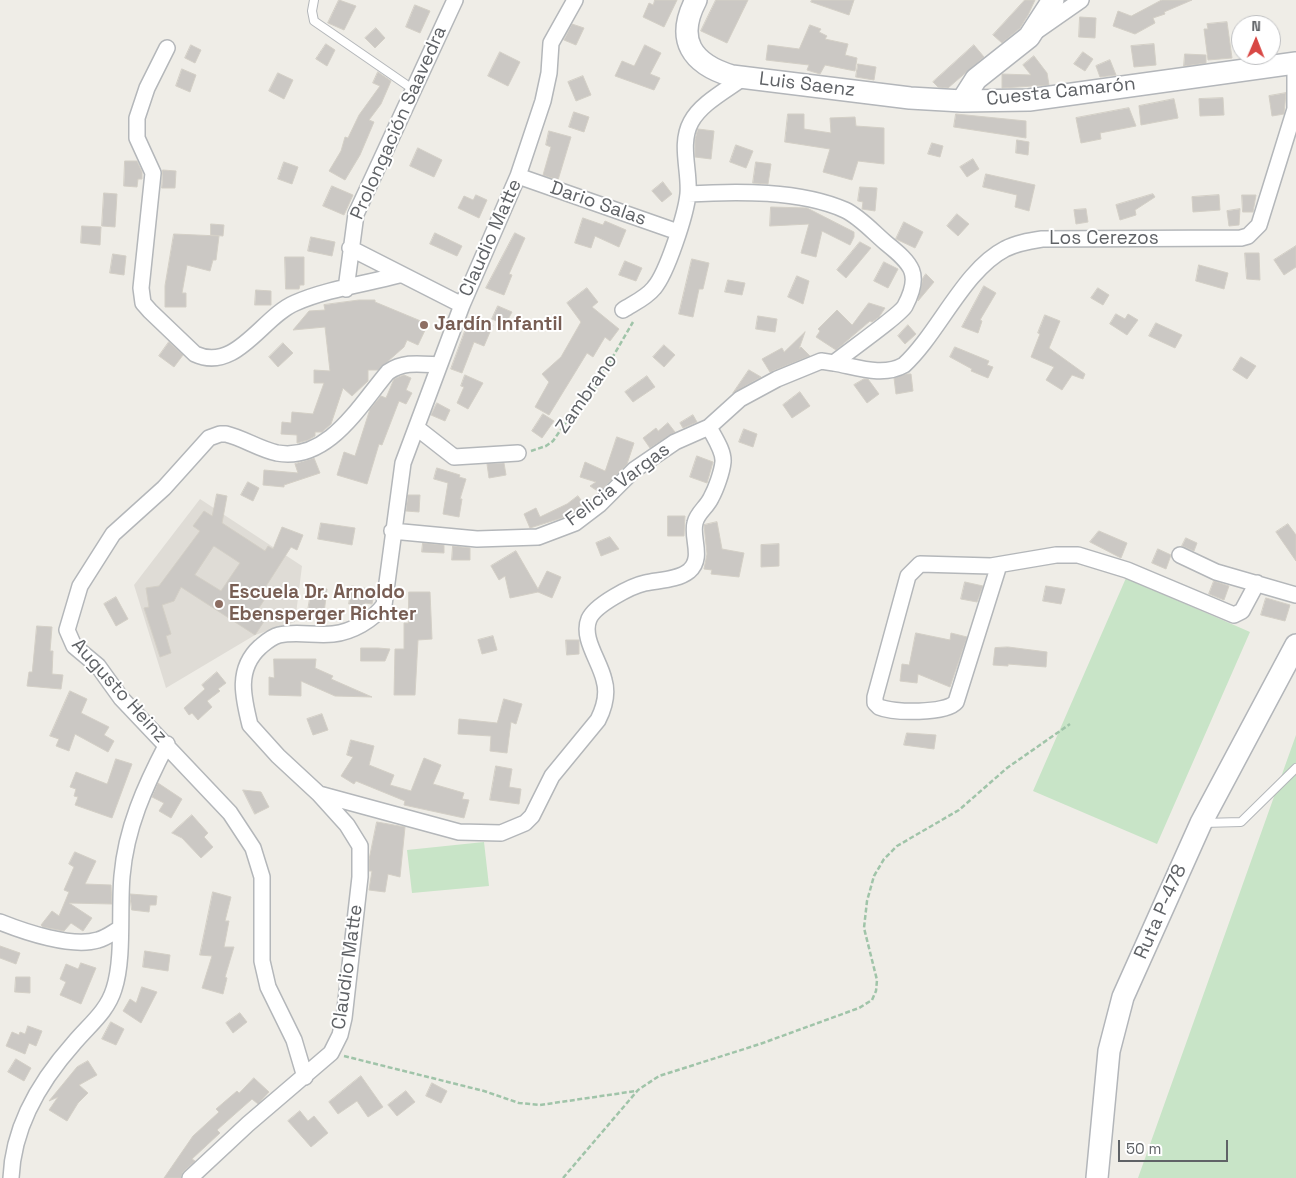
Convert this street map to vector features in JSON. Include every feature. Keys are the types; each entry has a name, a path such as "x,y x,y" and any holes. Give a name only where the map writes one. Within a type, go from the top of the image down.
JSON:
{"main road":[{"name":"Luis Saenz","path":"696,0 688,21 687,38 690,47 700,61 720,73 910,98 962,101"},
{"name":"Cuesta Camarón","path":"962,101 976,79 1029,37 1053,0"},
{"name":"Cuesta Camarón","path":"962,101 1029,100 1296,64"},
{"name":"Ruta P-478","path":"1097,1178 1106,1072 1117,1014 1201,823 1296,645"}],"street":[{"name":"Prolongación Saavedra","path":"346,289 356,214 455,0"},
{"name":"Claudio Matte","path":"190,1178 248,1124 331,1053 340,1035 344,1018 360,878 360,846 347,826 319,794 272,750 250,725 244,704 247,665 255,652 274,637 293,634 333,634 365,622 380,611 384,605 392,531 403,463 462,305 518,176 543,101 549,74 551,43 575,0"},
{"path":"1029,37 1082,0"},
{"path":"167,48 147,88 137,118 138,138 152,173 141,288 143,303 195,354 205,358 216,359 231,353 292,304 307,298 399,275"},
{"name":"Los Cerezos","path":"834,363 879,371 894,370 904,365 979,269 1004,249 1021,243 1042,239 1241,238 1248,236 1259,225 1291,141 1295,109 1296,64"},
{"path":"629,314 660,280 678,232 688,194 686,148 691,122 705,106 744,77"},
{"name":"Dario Salas","path":"518,176 678,232"},
{"path":"688,194 760,192 827,204 847,211 904,258 913,268 914,280 904,308 834,363"},
{"path":"350,248 399,275 462,305"},
{"name":"Felicia Vargas","path":"392,531 478,539 538,537 575,523 600,504 634,470 676,442 709,427 740,398 777,379 821,361 834,363"},
{"name":"Augusto Heinz","path":"305,1077 294,1040 268,987 262,961 262,878 257,858 230,814 121,698 98,666 74,646 67,630 80,586 100,551 113,534 164,488 209,438 226,434 276,452 295,454 305,452 333,437 388,372 408,363 438,365"},
{"name":"Claudio Matte","path":"319,794 459,832 501,833 524,823 532,816 552,776 598,720 604,700 605,681 597,657 589,642 588,620 601,606 633,586 675,577 688,572 692,567 697,550 695,524 712,498 723,463 722,455 709,427"},
{"path":"416,428 454,457 518,453"},
{"path":"999,565 956,702 949,708 937,710 879,707 875,700 911,570 925,562 999,565 1056,554 1093,558 1144,576 1234,614 1245,608 1257,583"},
{"path":"1180,555 1216,572 1296,595"},
{"path":"11,1178 26,1114 59,1060 102,1013 114,989 119,963 122,874 128,835 139,800 166,744"},
{"path":"0,922 57,939 76,942 101,940 119,929"}],"lane":[{"path":"314,0 312,11 314,21 414,90"},
{"path":"1201,823 1241,822 1296,768"}],"path":[{"name":"Zambrano","path":"518,453 536,450 553,441 580,402 596,387 598,376 608,365 629,314"},
{"path":"563,1178 638,1090 659,1076 760,1044 859,1008 872,1000 876,991 877,980 864,928 869,893 874,876 884,859 898,846 959,810 1007,768 1070,724"},
{"path":"331,1053 484,1091 519,1103 540,1105 638,1090"}],"shaded area":[{"name":"Escuela Dr. Arnoldo Ebensperger Richter","path":"200,499 302,566 295,622 255,635 166,688 134,585"}],"green space":[{"path":"1126,578 1250,632 1157,844 1033,791"},
{"path":"1296,735 1296,1178 1138,1178"},
{"path":"484,842 489,886 412,893 407,850"}],"building":[{"path":"339,0 356,6 344,30 328,23"},
{"path":"655,0 677,0 664,27 643,17 649,3 653,5"},
{"path":"716,0 748,0 727,43 701,31"},
{"path":"812,0 854,0 849,15 811,2"},
{"path":"1025,0 1035,0 1020,28 1002,43 993,35"},
{"path":"1162,0 1192,0 1153,18 1155,23 1135,34 1113,26 1118,11 1131,16"},
{"path":"415,5 430,11 420,33 406,27"},
{"path":"1080,17 1096,18 1095,38 1079,37"},
{"path":"1227,22 1231,58 1208,60 1204,29 1208,29 1207,24"},
{"path":"572,24 584,28 576,45 564,40"},
{"path":"810,25 821,29 819,32 827,36 825,39 848,44 845,55 857,58 855,71 825,65 820,74 807,70 809,65 766,60 768,45 799,49"},
{"path":"376,28 385,38 375,48 365,38"},
{"path":"326,44 335,50 327,66 316,59"},
{"path":"1154,44 1156,65 1134,67 1131,46"},
{"path":"191,45 201,50 195,63 185,58"},
{"path":"645,45 661,53 650,74 660,78 654,90 615,76 622,61 634,66"},
{"path":"974,45 984,57 948,88 938,87 933,82"},
{"path":"500,52 520,62 508,86 488,76"},
{"path":"1083,52 1093,59 1085,71 1074,64"},
{"path":"1185,54 1206,55 1206,63 1184,66"},
{"path":"1034,56 1047,73 1049,85 1002,88 1002,74 1031,75 1023,65"},
{"path":"1110,60 1116,75 1100,77 1096,66"},
{"path":"858,64 876,67 874,80 856,77"},
{"path":"182,69 196,75 190,92 176,86"},
{"path":"378,72 391,81 381,104 369,120 374,122 360,155 345,180 329,171 341,151 345,137 348,138 359,115 380,86 373,83"},
{"path":"278,73 293,80 284,99 269,91"},
{"path":"583,76 591,95 576,101 568,82"},
{"path":"1286,93 1284,114 1272,116 1269,96"},
{"path":"1223,98 1224,115 1200,116 1199,99"},
{"path":"1174,99 1178,118 1141,125 1139,106"},
{"path":"1129,108 1136,126 1100,133 1101,139 1081,143 1076,118"},
{"path":"574,112 589,117 584,132 569,127"},
{"path":"788,114 804,114 804,129 831,133 830,118 855,117 856,126 884,128 884,164 858,161 852,180 823,172 830,149 785,142"},
{"path":"956,114 1026,121 1026,138 954,127"},
{"path":"698,129 714,131 711,159 695,157 695,140"},
{"path":"549,131 571,137 558,180 543,175 551,147 546,145"},
{"path":"1017,140 1029,142 1028,155 1016,153"},
{"path":"932,143 943,146 940,157 928,154"},
{"path":"736,145 753,151 746,168 730,162"},
{"path":"418,148 442,160 434,177 410,166"},
{"path":"973,159 979,169 967,177 960,167"},
{"path":"125,161 137,161 142,172 142,179 138,179 137,187 124,186"},
{"path":"284,162 298,167 292,184 278,179"},
{"path":"756,162 771,164 768,184 753,183"},
{"path":"163,170 176,171 175,188 162,188"},
{"path":"986,174 1035,185 1029,211 1015,207 1017,195 983,187"},
{"path":"663,182 672,194 662,202 652,191"},
{"path":"332,186 353,195 344,215 323,206"},
{"path":"860,187 877,188 875,211 862,209 863,202 858,201"},
{"path":"104,193 117,194 115,227 102,226"},
{"path":"1153,194 1155,197 1135,210 1136,215 1120,220 1116,205"},
{"path":"476,195 487,200 479,218 458,208 464,196 473,200"},
{"path":"1219,195 1220,210 1193,212 1192,197"},
{"path":"1242,195 1256,195 1253,212 1243,212"},
{"path":"771,207 807,208 854,232 854,237 850,245 822,231 816,257 801,253 809,224 770,226"},
{"path":"1086,209 1088,222 1076,224 1074,210"},
{"path":"1240,209 1239,225 1229,226 1227,211"},
{"path":"957,214 969,224 958,236 947,226"},
{"path":"583,218 603,225 605,221 626,230 619,247 595,236 591,248 575,243"},
{"path":"904,222 923,232 915,248 896,239"},
{"path":"211,224 224,225 223,236 211,235"},
{"path":"82,226 101,227 100,245 81,243"},
{"path":"435,233 462,246 457,256 430,244"},
{"path":"515,233 525,238 509,274 512,275 504,295 486,288"},
{"path":"174,234 219,236 216,260 213,260 210,271 187,265 182,293 186,293 186,307 165,307 165,286"},
{"path":"311,237 335,242 332,256 308,251"},
{"path":"860,242 871,248 846,278 837,270"},
{"path":"1296,246 1296,267 1284,275 1274,260"},
{"path":"1245,253 1259,253 1260,280 1247,279"},
{"path":"113,254 126,256 124,275 110,273"},
{"path":"285,257 304,257 304,285 300,285 299,289 286,289"},
{"path":"692,259 709,263 703,289 699,289 693,317 679,314"},
{"path":"625,261 642,268 636,281 619,275"},
{"path":"884,262 898,269 888,288 874,281"},
{"path":"1199,265 1228,273 1224,289 1196,281"},
{"path":"926,274 934,282 918,301 923,278"},
{"path":"797,276 809,281 803,304 788,297"},
{"path":"728,280 745,283 742,295 725,292"},
{"path":"984,286 996,293 980,320 982,321 978,333 962,327"},
{"path":"587,288 598,302 592,307 619,329 610,341 605,337 593,357 587,353 549,415 535,407 549,382 542,374 561,357 581,322 567,303"},
{"path":"1098,288 1109,295 1103,305 1091,298"},
{"path":"256,290 271,291 271,305 255,305"},
{"path":"359,300 375,300 375,302 428,324 418,345 407,340 404,347 378,370 368,370 368,381 352,396 343,388 331,424 322,432 315,432 315,436 308,440 297,443 297,435 281,434 282,422 291,423 292,412 313,414 324,383 314,383 314,370 330,371 325,327 293,330 309,311 325,310 324,305"},
{"path":"869,303 885,308 879,317 872,322 870,321 836,350 816,337 820,331 818,329 837,310 852,325"},
{"path":"498,306 512,312 505,325 492,319"},
{"path":"1116,314 1125,319 1128,314 1138,320 1127,335 1110,324"},
{"path":"471,315 493,325 484,346 474,342 462,373 451,369"},
{"path":"1045,315 1060,321 1049,348 1085,374 1083,379 1072,375 1062,390 1046,380 1054,367 1031,357"},
{"path":"758,316 777,319 775,332 756,329"},
{"path":"1156,323 1182,335 1175,348 1149,336"},
{"path":"908,325 916,334 905,344 898,336"},
{"path":"805,332 799,349 801,347 810,356 770,372 762,359 782,348 784,352"},
{"path":"169,342 183,355 174,367 159,356"},
{"path":"283,343 293,353 278,367 269,357"},
{"path":"664,345 675,355 664,367 653,357"},
{"path":"955,347 989,361 987,365 993,367 988,378 971,371 972,369 950,357"},
{"path":"1241,357 1256,366 1247,379 1233,370"},
{"path":"749,370 761,377 733,393"},
{"path":"911,374 913,391 896,394 894,378"},
{"path":"404,375 411,378 406,390 412,393 406,404 399,401 382,445 379,444 367,484 337,475 344,452 355,456 370,409 381,396 386,398 394,379"},
{"path":"465,375 483,383 468,409 457,403 464,387 461,386"},
{"path":"647,376 655,387 633,402 625,392"},
{"path":"864,379 868,379 879,394 867,403 854,385"},
{"path":"800,392 810,406 792,418 783,405"},
{"path":"437,403 450,410 445,421 431,415"},
{"path":"543,414 554,421 542,438 532,431"},
{"path":"693,415 697,422 683,428 680,423"},
{"path":"668,423 675,432 650,448 643,438 656,428 658,431"},
{"path":"744,429 757,434 753,447 739,442"},
{"path":"617,437 634,443 627,464 599,492 590,486 596,482 580,477 585,462 605,471"},
{"path":"697,456 713,462 707,483 690,477"},
{"path":"314,458 320,473 284,485 284,487 263,485 264,470 298,473 295,464"},
{"path":"504,463 506,475 489,478 487,464"},
{"path":"437,468 460,475 459,477 466,479 460,499 462,499 459,517 443,514 448,483 434,479"},
{"path":"248,482 259,488 253,501 241,495"},
{"path":"217,494 227,496 222,523 265,551 268,546 273,549 282,527 303,535 297,550 291,547 261,594 266,597 257,611 267,617 255,635 181,587 174,601 162,605 171,634 166,636 171,653 160,657 144,608 149,607 146,588 159,586 200,531 193,526 204,511 212,516","holes":["214,546 240,563 221,591 195,575"]},
{"path":"408,495 420,495 419,512 406,511"},
{"path":"578,496 584,504 571,515 530,528 524,514 536,508 540,517 567,504"},
{"path":"668,516 685,516 684,536 668,536"},
{"path":"717,522 722,549 744,553 739,577 711,574 712,570 704,569 707,554 704,525"},
{"path":"321,523 355,528 352,545 318,539"},
{"path":"1288,524 1296,535 1296,561 1276,532"},
{"path":"1099,531 1127,543 1121,558 1090,542"},
{"path":"610,537 619,549 601,556 596,543"},
{"path":"1186,538 1197,543 1194,551 1182,546"},
{"path":"423,543 444,545 444,553 422,552"},
{"path":"779,544 779,566 761,567 761,545"},
{"path":"453,546 470,548 470,560 452,560"},
{"path":"1158,549 1171,555 1166,569 1152,563"},
{"path":"516,551 538,589 547,571 561,577 552,598 538,592 510,598 505,576 499,580 491,566"},
{"path":"1214,581 1229,586 1224,600 1209,594"},
{"path":"965,582 983,586 977,602 961,599"},
{"path":"352,586 375,590 372,604 365,603 364,606 349,604"},
{"path":"1046,586 1065,589 1061,604 1043,601"},
{"path":"312,587 327,589 324,613 308,610"},
{"path":"409,592 430,592 432,639 418,640 415,695 394,695 395,649 404,649 404,623 408,623"},
{"path":"116,597 128,619 116,626 104,604"},
{"path":"1266,598 1290,605 1285,621 1261,615"},
{"path":"37,626 52,627 50,651 53,651 52,674 63,675 61,689 27,686 29,672 32,672"},
{"path":"916,633 950,640 951,633 967,637 950,687 918,674 917,683 900,681 902,664 909,665"},
{"path":"493,636 497,650 482,654 478,640"},
{"path":"566,640 579,640 579,654 567,655"},
{"path":"1008,647 1047,652 1046,667 1008,664 1008,666 993,665 995,648"},
{"path":"361,648 390,649 385,661 361,661"},
{"path":"274,659 316,659 315,668 333,676 331,679 372,697 335,696 301,681 301,696 269,695 269,677 274,678"},
{"path":"217,672 226,683 218,689 220,691 207,701 212,707 198,720 192,713 189,715 184,708 205,689 202,685"},
{"path":"70,691 87,699 81,713 109,727 104,735 114,741 108,752 75,734 69,751 56,746 59,739 50,736"},
{"path":"504,699 522,704 516,724 511,722 507,753 490,751 491,736 458,734 459,719 497,723"},
{"path":"322,714 328,730 313,735 307,719"},
{"path":"907,733 936,735 934,749 904,745"},
{"path":"351,740 374,746 369,765 394,775 390,785 411,791 424,758 441,765 433,784 464,793 462,799 469,800 464,818 404,805 405,801 356,781 354,784 341,776 353,757 347,755"},
{"path":"116,759 132,764 112,818 75,805 78,797 74,796 76,789 70,787 76,772 107,784"},
{"path":"496,766 512,769 509,787 521,789 519,804 490,800"},
{"path":"158,783 182,799 171,818 159,811 164,803 152,797"},
{"path":"243,790 261,792 269,807 255,814"},
{"path":"192,815 208,833 204,837 213,847 201,858 182,838 172,833"},
{"path":"377,822 405,827 400,877 388,874 385,892 369,890 372,871 369,871 369,860"},
{"path":"75,852 96,861 85,884 111,885 112,904 69,903 92,918 83,931 71,923 64,931 43,927 41,925 52,911 59,916 69,892 64,890 74,867 69,864"},
{"path":"213,892 231,897 225,921 229,921 224,947 234,947 225,977 227,978 223,994 202,988 212,956 200,955"},
{"path":"130,894 157,896 156,905 150,905 149,912 132,910"},
{"path":"0,946 20,953 16,964 0,958"},
{"path":"145,951 170,955 168,971 143,967"},
{"path":"81,963 96,968 81,1004 60,995 66,982 60,979 66,964 78,969"},
{"path":"16,977 30,977 30,993 15,992"},
{"path":"142,987 157,992 141,1023 123,1011 130,999 136,1003"},
{"path":"240,1013 247,1022 233,1033 226,1023"},
{"path":"111,1022 124,1029 116,1045 102,1039"},
{"path":"28,1026 42,1031 36,1046 29,1043 25,1054 6,1046 12,1032 19,1035 20,1032 25,1034"},
{"path":"16,1059 31,1068 24,1081 8,1072"},
{"path":"88,1061 97,1075 79,1085 88,1093 78,1103 67,1121 49,1110 58,1097 49,1101 77,1067"},
{"path":"361,1076 383,1107 368,1117 357,1101 338,1114 329,1102"},
{"path":"254,1078 269,1092 258,1104 252,1099 217,1130 220,1133 192,1159 195,1161 183,1172 181,1178 164,1178 193,1136 219,1112 216,1109 237,1091 239,1093"},
{"path":"432,1083 447,1091 441,1103 426,1096"},
{"path":"406,1091 415,1102 397,1116 388,1105"},
{"path":"300,1111 308,1121 314,1116 328,1133 311,1147 288,1121"}],"place":[{"name":"Jardín Infantil","path":"424,325"},
{"name":"Escuela Dr. Arnoldo Ebensperger Richter","path":"219,604"}]}
